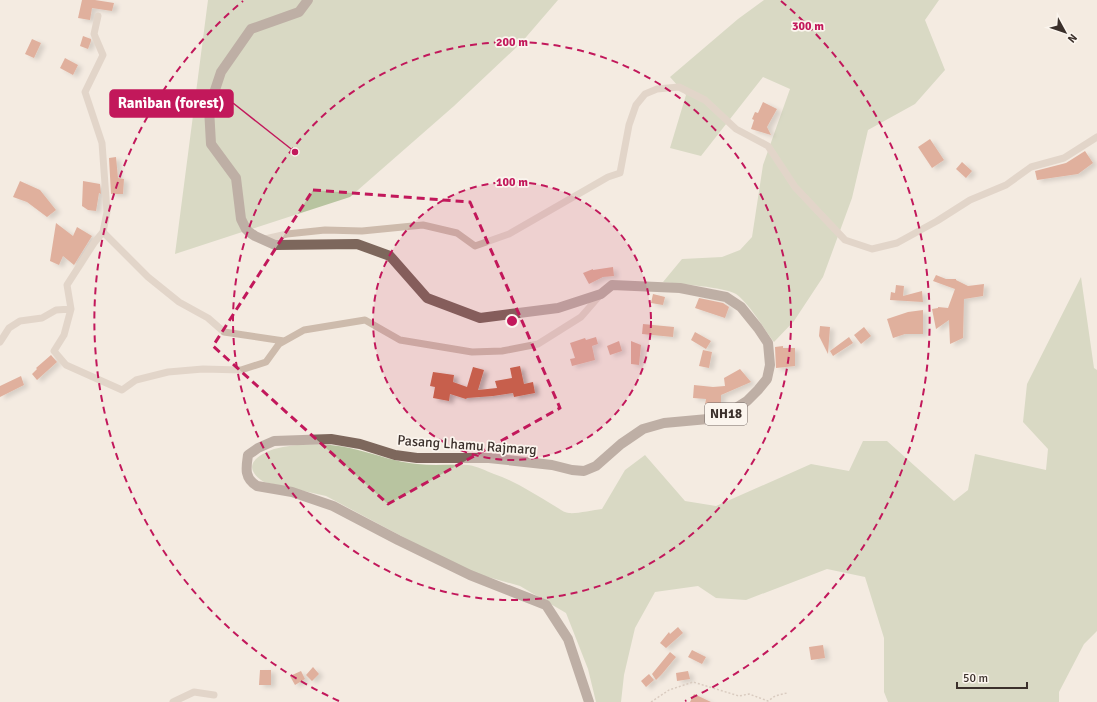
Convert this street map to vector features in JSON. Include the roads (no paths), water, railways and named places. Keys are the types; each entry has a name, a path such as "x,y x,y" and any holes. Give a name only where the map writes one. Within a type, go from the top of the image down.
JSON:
{"main road":[{"name":"Pasang Lhamu Rajmarg","path":"308,0 300,12 251,29 221,72 209,108 211,144 236,178 243,223 249,232 276,245 357,244 390,256 427,298 480,318 558,308 601,294 612,285 680,288 726,297 741,307 768,343 770,365 767,379 747,401 728,413 708,419 664,423 644,429 621,444 596,466 584,470 572,470 552,465 488,458 410,457 395,455 360,444 331,439 274,441 258,448 248,455 246,472 252,483 257,486 292,492 333,506 470,576 546,605 568,639 589,702"}],"street":[{"path":"98,16 94,34 103,55 85,92 102,143 107,212 103,232 94,243 67,285 71,309 64,335 54,351 66,365 122,390 136,380 168,372 203,369 241,370 266,362 279,344 304,330 366,320 400,340 472,352 502,351 538,344 581,317 601,294"},
{"path":"265,239 288,234 324,230 362,231 423,225 457,233 475,246 509,234 608,177 620,174 629,125 636,106 645,94 657,89 679,88 702,98 736,129 768,146 796,187 845,240 872,249 897,243 938,221 970,200 1006,185 1031,167 1064,158 1097,137"},
{"path":"103,232 148,277 179,302 208,318 224,332 284,341"},
{"path":"0,342 9,328 20,321 42,318 56,310 71,309"},
{"path":"173,702 194,692 214,695"}],"place":[{"name":"Raniban (forest)","path":"295,152"}]}
